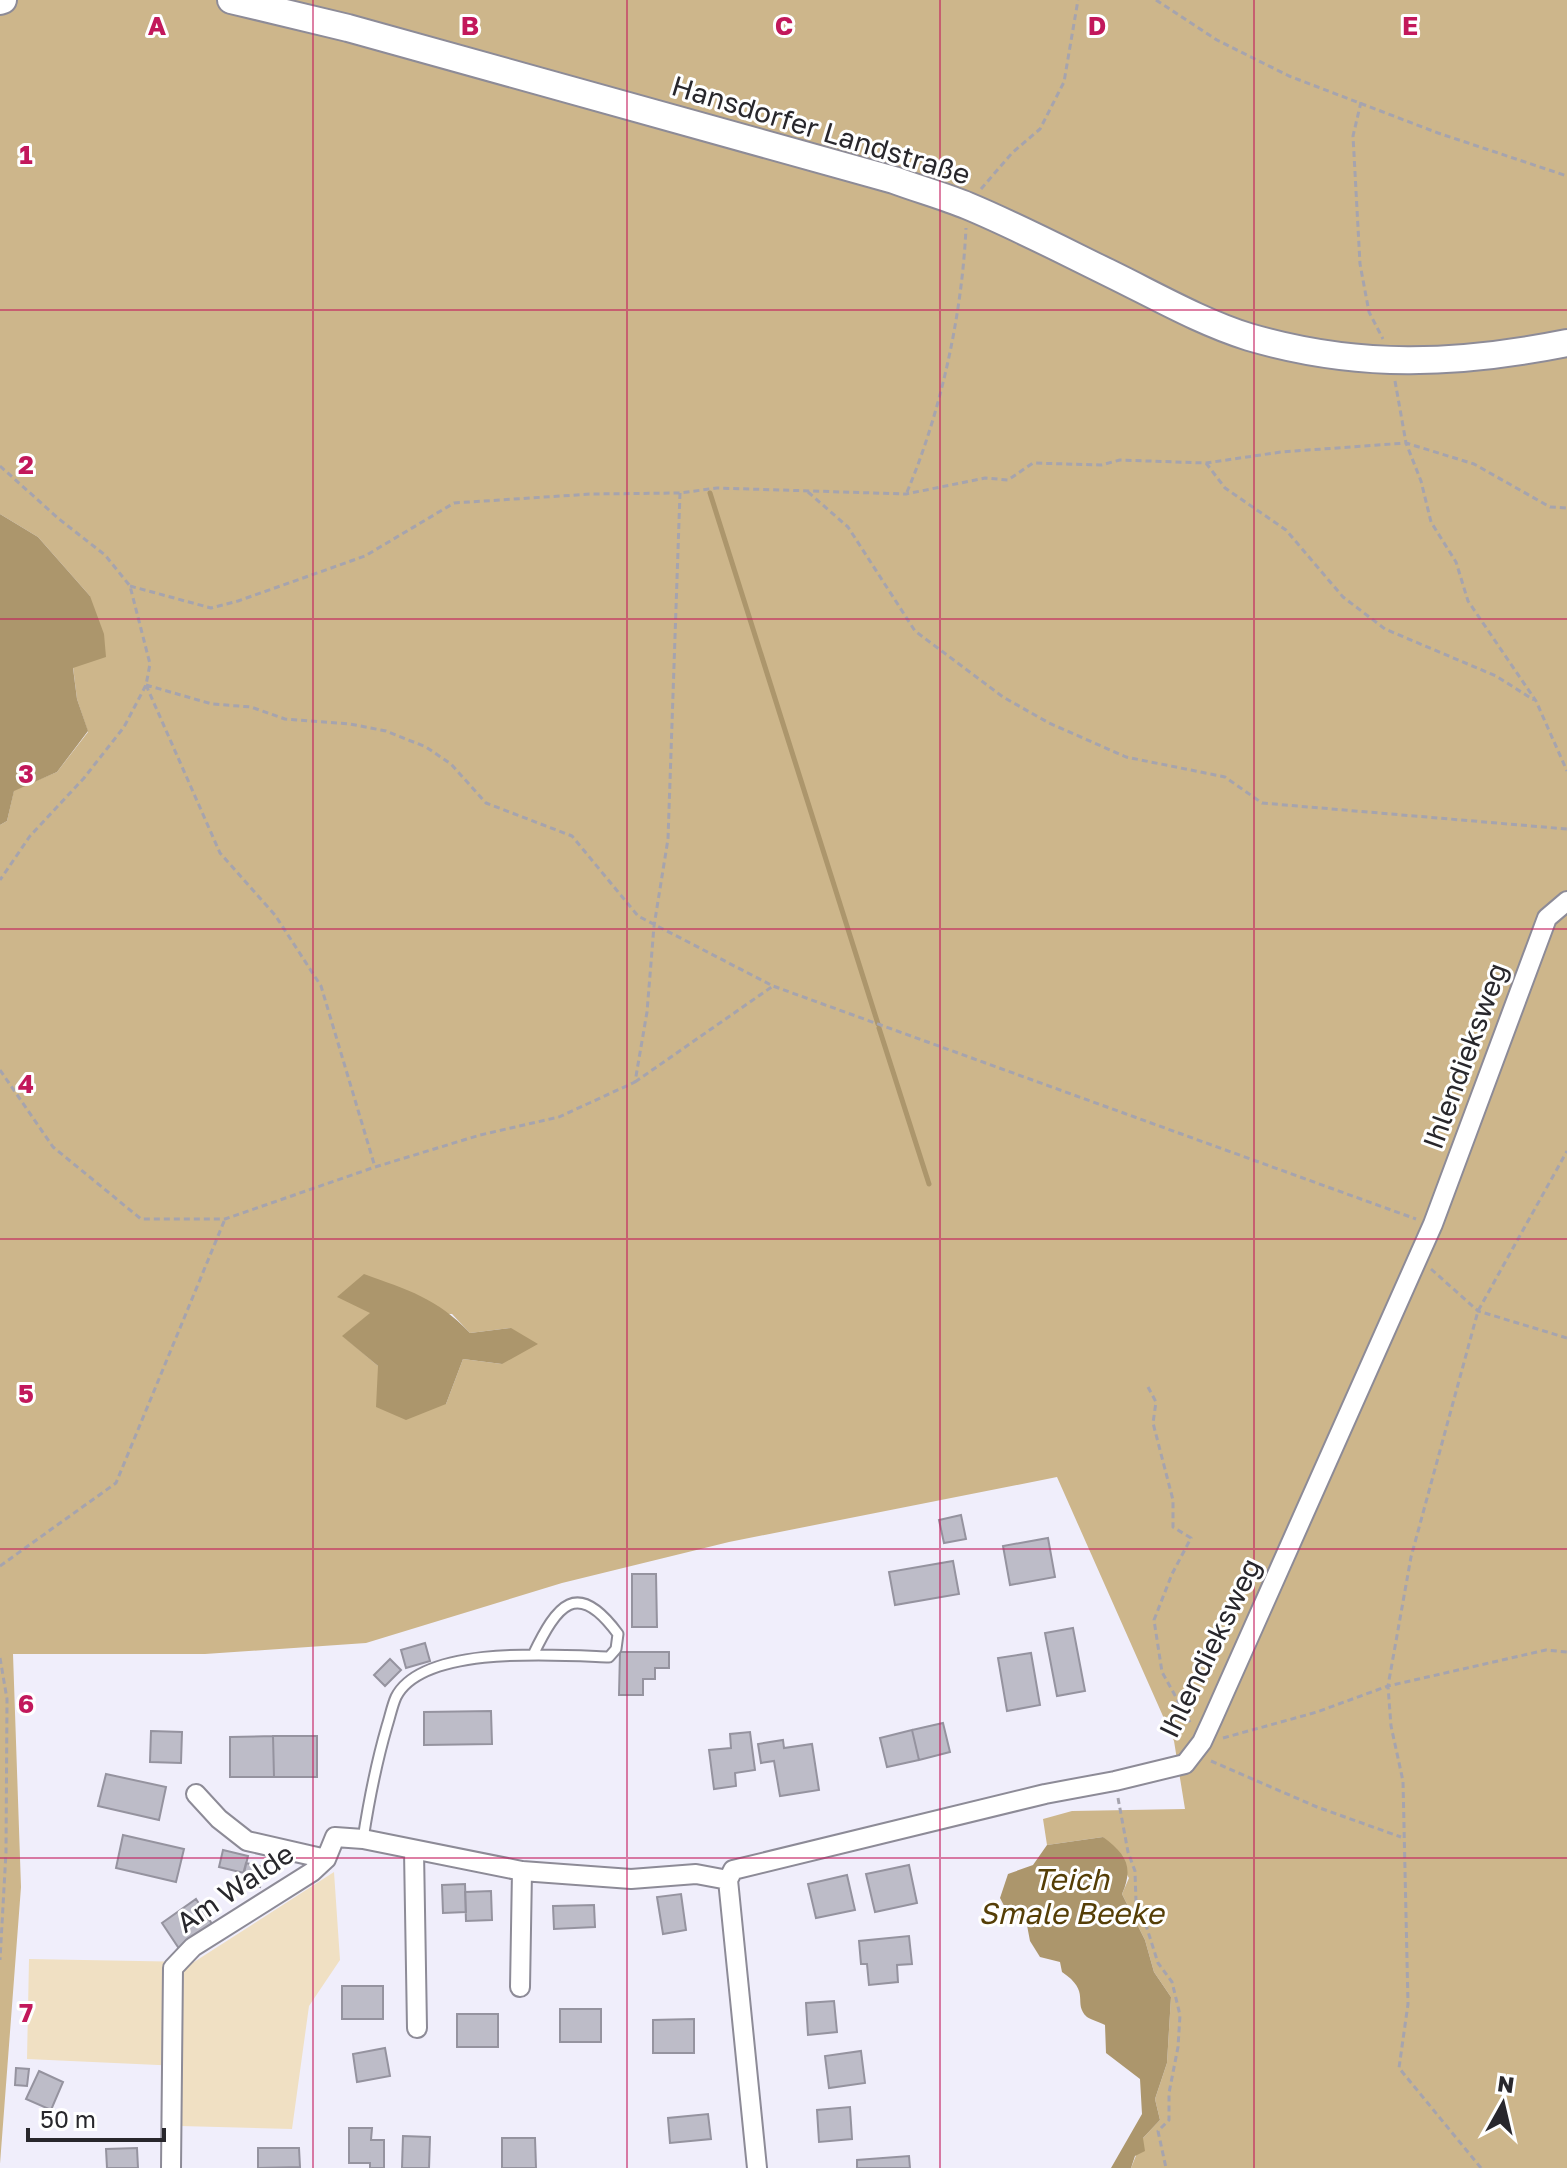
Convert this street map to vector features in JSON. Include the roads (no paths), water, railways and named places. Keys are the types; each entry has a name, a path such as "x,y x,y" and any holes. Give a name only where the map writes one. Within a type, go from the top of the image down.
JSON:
{"main road":[{"name":"Hansdorfer Landstraße","path":"231,0 348,28 894,180 967,206 1192,315 1249,337 1339,356 1431,362 1528,351 1567,343"}],"street":[{"name":"Ihlendieksweg","path":"728,1880 733,1870 1045,1794 1185,1764 1198,1748 1213,1718 1433,1224 1547,918 1567,901"},
{"name":"Am Walde","path":"196,1794 219,1819 247,1841 326,1859"},
{"name":"Am Walde","path":"171,2168 173,1968 193,1947 312,1872 326,1859 335,1837 363,1839 522,1871 631,1879 696,1874 728,1880"},
{"path":"414,1851 417,2028"},
{"path":"520,1987 522,1871"},
{"path":"728,1880 757,2168"}],"lane":[{"path":"363,1839 372,1775 397,1695 415,1676 445,1664 474,1658 533,1655 609,1657 616,1649 618,1634 604,1614 586,1603 569,1604 554,1615 533,1655"}],"water":[{"path":"0,514 38,537 90,596 104,634 106,657 73,668 77,699 88,731 57,772 14,791 7,821 0,825"},
{"path":"364,1274 434,1303 470,1333 511,1328 538,1344 502,1364 463,1359 446,1404 406,1420 376,1407 378,1366 342,1336 370,1313 337,1297"},
{"name":"Teich Smale Beeke","path":"1103,1837 1126,1862 1126,1884 1122,1894 1145,1940 1154,1972 1171,1997 1167,2063 1155,2099 1160,2120 1143,2138 1145,2151 1135,2156 1131,2168 1111,2168 1142,2114 1140,2079 1106,2053 1105,2025 1087,2017 1081,2007 1079,1991 1062,1972 1060,1962 1040,1957 1030,1941 1026,1920 1010,1917 1000,1898 1008,1874 1033,1865 1047,1845"}],"waterway":[{"path":"710,493 878,1024"},
{"path":"879,1028 929,1184"}]}
